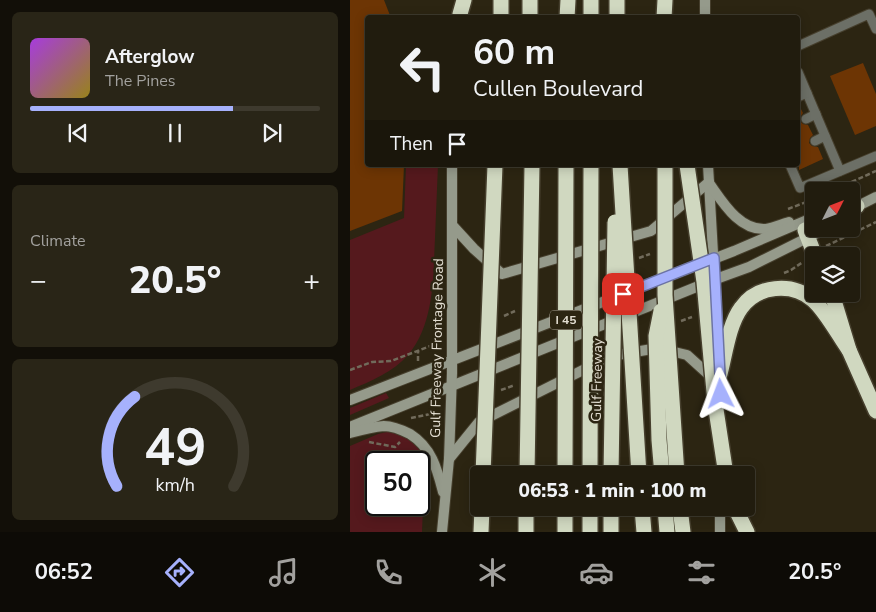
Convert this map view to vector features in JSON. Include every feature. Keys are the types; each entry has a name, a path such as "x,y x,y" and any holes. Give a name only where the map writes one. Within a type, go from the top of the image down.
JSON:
{"highway":[{"path":"501,0 501,15"},
{"path":"530,0 530,15"},
{"path":"567,15 568,0"},
{"path":"592,0 592,15"},
{"path":"617,0 617,15"},
{"path":"664,0 664,15"},
{"path":"483,466 494,167"},
{"path":"527,466 532,167"},
{"name":"I 45","path":"565,466 566,167"},
{"name":"Gulf Freeway","path":"590,466 591,167"},
{"name":"Gulf Freeway","path":"612,466 616,167"},
{"path":"620,167 638,466"},
{"path":"665,167 665,295 676,466"},
{"path":"687,167 704,282 715,403 725,466"},
{"path":"720,374 740,308 759,293 769,289 792,289 814,300 849,350"},
{"path":"661,466 656,336 665,295"},
{"path":"834,302 849,350 876,411"},
{"path":"482,516 482,532"},
{"path":"526,516 526,532"},
{"path":"565,516 565,532"},
{"path":"590,516 590,532"},
{"path":"611,516 611,532"},
{"path":"643,516 644,532"},
{"path":"666,516 667,532"},
{"path":"681,516 683,532"},
{"path":"739,516 747,532"}],"main road":[{"path":"705,0 706,15"},
{"name":"Gulf Freeway Frontage Road","path":"442,532 452,386 452,167"},
{"path":"708,167 716,279 721,394 721,466"},
{"path":"452,225 502,274 651,232 709,182"},
{"path":"709,182 724,204 739,220 753,227 766,228 805,218"},
{"path":"860,205 876,197"},
{"path":"350,400 714,258 805,220"},
{"path":"350,427 749,267 805,235"},
{"path":"448,459 479,422 611,356 658,348 687,355 708,374 721,394"},
{"path":"350,433 384,426 405,431 418,439 429,451 435,464 445,501"},
{"path":"720,516 720,532"}],"lane":[{"path":"800,45 873,12 876,29"},
{"path":"800,77 840,171"},
{"path":"800,96 807,93"},
{"path":"806,119 816,114"},
{"path":"815,141 825,136"},
{"path":"791,167 800,188 876,156"}],"path":[{"path":"852,182 876,172"},
{"path":"825,247 876,222"},
{"path":"350,370 372,362 391,361 418,350 418,361"},
{"path":"411,418 426,415"},
{"path":"360,443 370,442 395,447 399,445"}],"shaded area":[{"path":"406,167 438,167 433,283 428,314 423,329 417,342 402,361 381,376 350,390 350,240 404,218"},
{"path":"386,393 389,398 350,415 350,408"},
{"path":"395,430 419,445 422,451 365,451 365,516 423,516 422,532 350,532 350,446 378,434"}],"building":[{"path":"350,0 384,0 390,15 365,15 365,167 404,167 402,211 350,231"},
{"path":"863,63 876,94 876,126 855,135 830,76"},
{"path":"800,107 803,113 800,121"},
{"path":"800,121 808,125 813,135 809,143 812,146 818,147 823,159 799,170"}],"route":[{"path":"623,294 714,258 721,394"}]}
